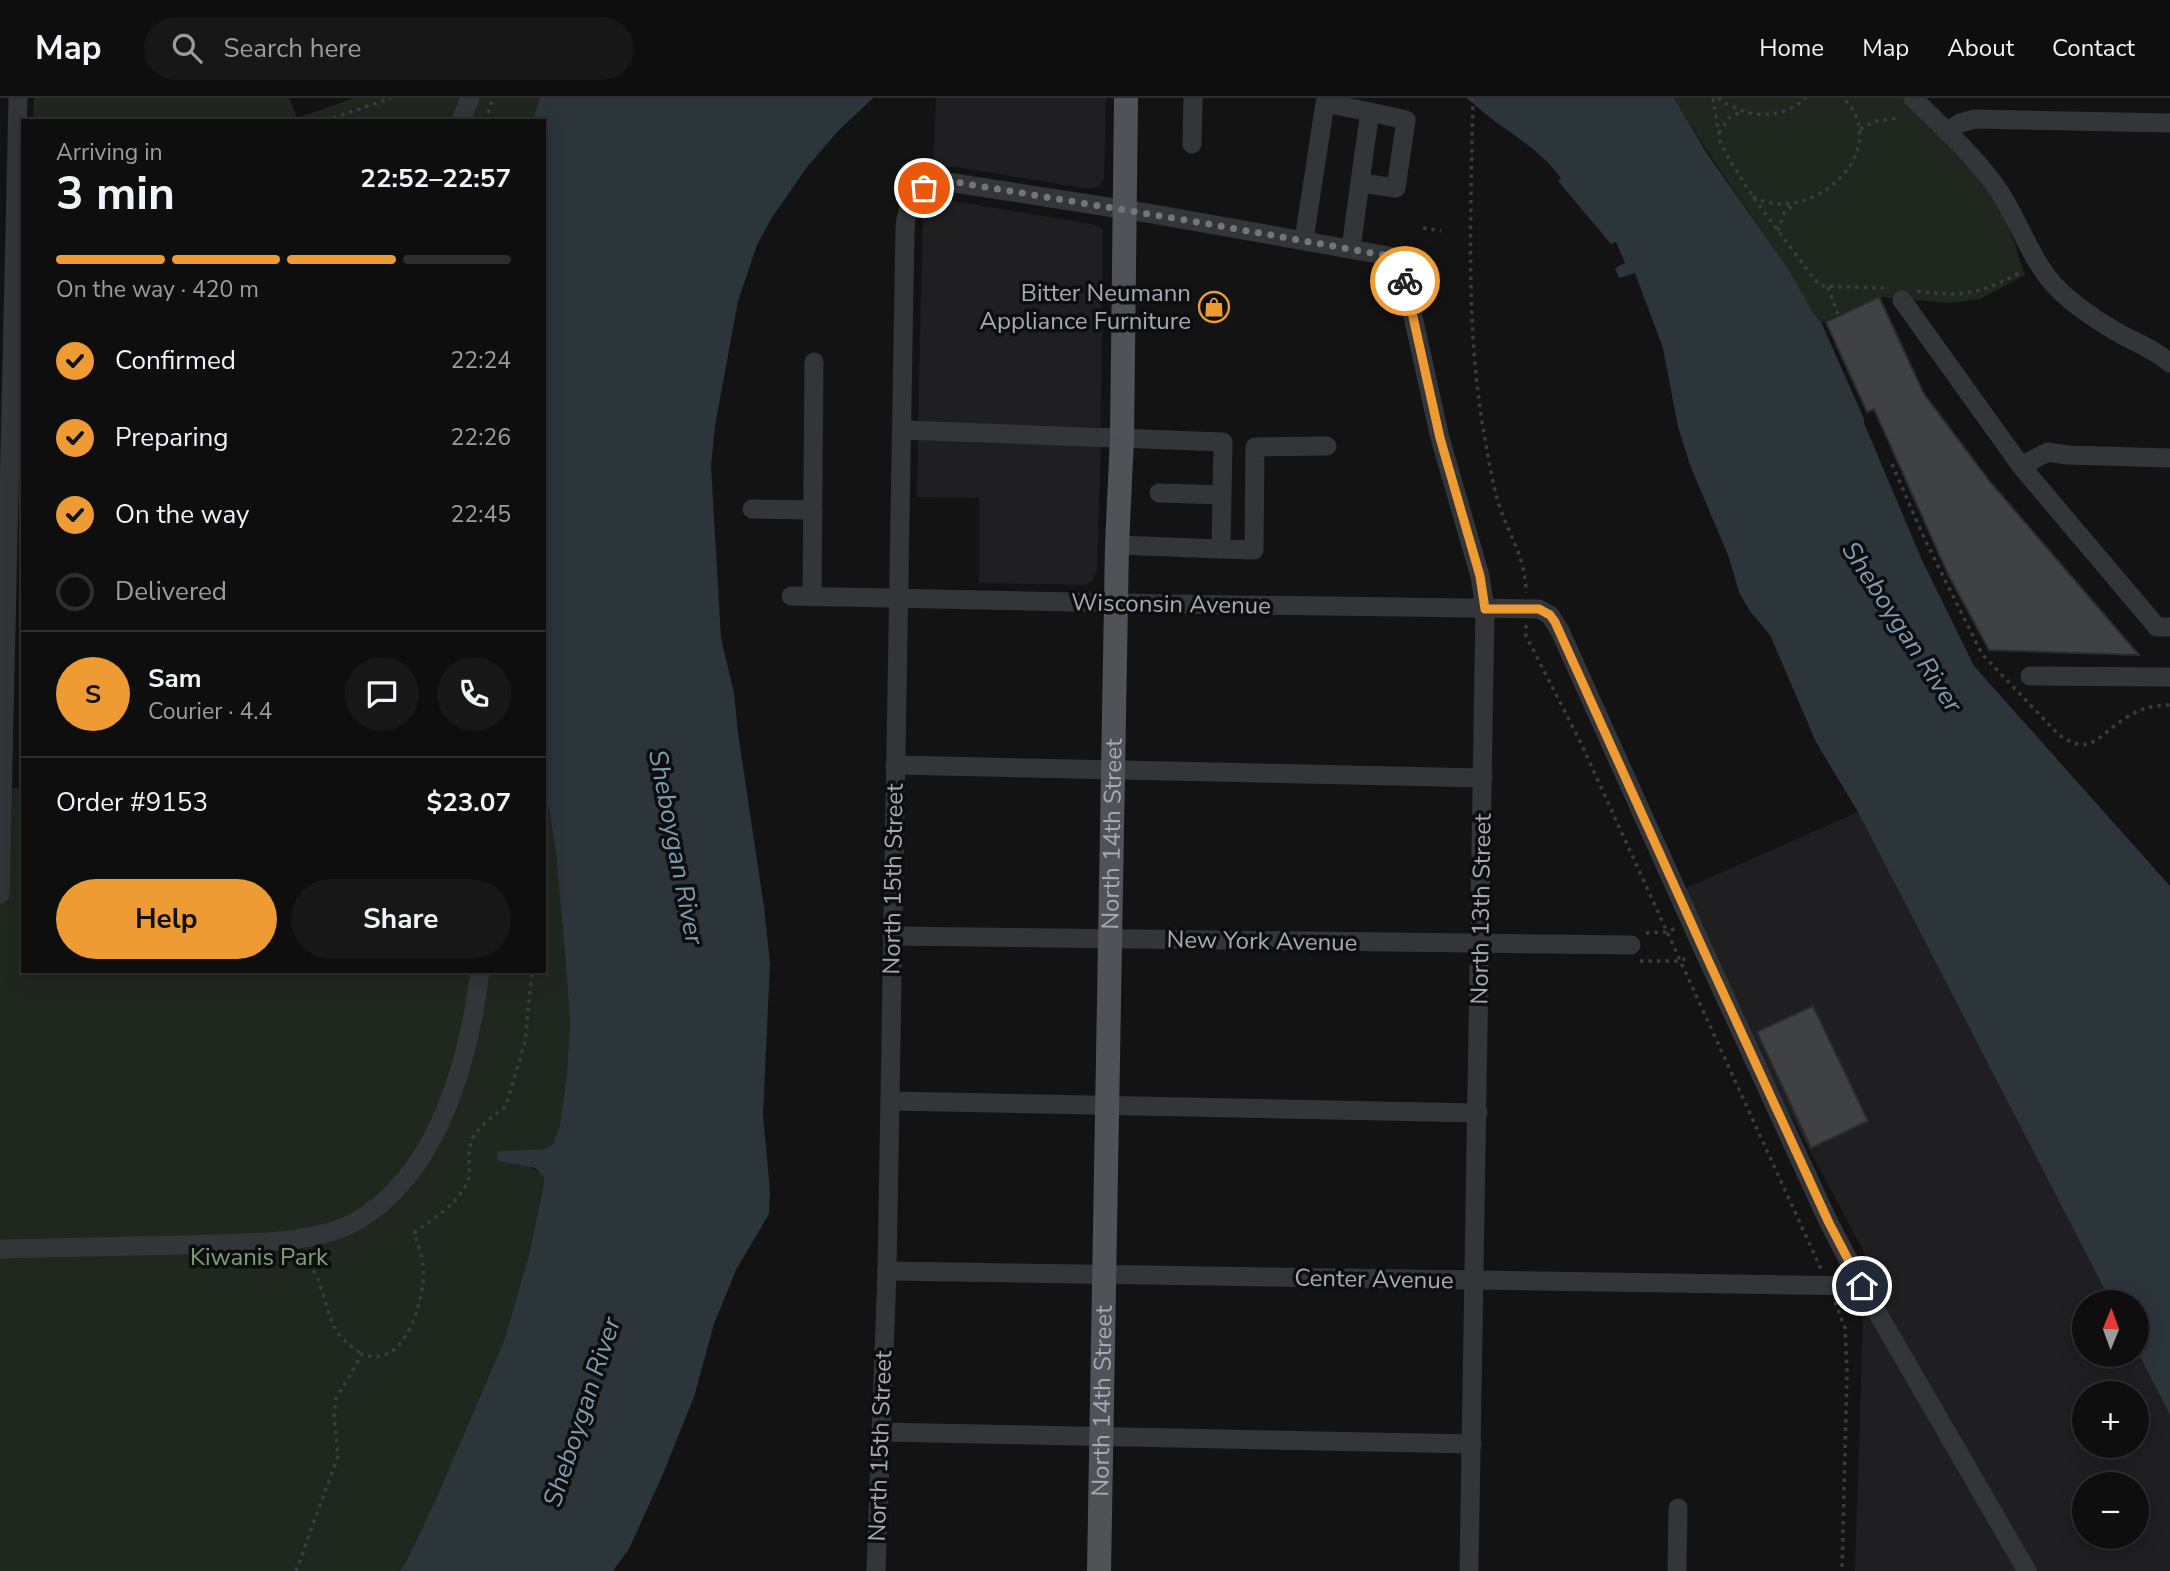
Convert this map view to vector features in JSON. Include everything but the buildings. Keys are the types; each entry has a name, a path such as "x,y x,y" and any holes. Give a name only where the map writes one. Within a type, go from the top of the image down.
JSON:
{"main road":[{"name":"North 14th Street","path":"1099,1571 1117,545 1122,438 1126,98"}],"street":[{"path":"0,894 8,241 18,98"},
{"path":"462,119 470,98"},
{"path":"1192,144 1193,98"},
{"path":"1913,98 1977,162 1997,188 2038,264 2057,288 2078,307 2170,363"},
{"path":"1304,240 1325,103 1406,120 1396,188 1360,183"},
{"path":"1124,210 1351,249 1370,112"},
{"path":"1947,132 1960,123 1975,119 2170,123"},
{"name":"North 15th Street","path":"876,1571 887,1271 906,222 909,206 921,191 944,181 1124,210"},
{"name":"North 13th Street","path":"1351,249 1400,258 1440,438 1480,576 1485,609 1469,1571"},
{"path":"1903,293 2021,466 2157,627 2170,627"},
{"path":"813,597 814,362"},
{"path":"902,430 1223,442 1221,549"},
{"path":"1117,545 1254,550 1255,447 1327,446"},
{"path":"2021,466 2048,452 2170,458"},
{"path":"1159,493 1222,495"},
{"path":"752,509 813,510"},
{"name":"Wisconsin Avenue","path":"791,596 1539,609 1550,615 1560,631 1690,922"},
{"path":"2030,676 2170,677"},
{"path":"895,765 1483,778"},
{"path":"1690,922 1829,1223 1862,1286 2027,1571"},
{"name":"New York Avenue","path":"892,936 1631,945"},
{"path":"0,1249 300,1239 332,1232 369,1214 413,1171 442,1119 469,1035 480,973"},
{"path":"890,1101 1478,1113"},
{"name":"Center Avenue","path":"887,1271 1862,1286"},
{"path":"881,1432 1472,1444"},
{"path":"1677,1571 1678,1508"}],"path":[{"path":"331,119 390,98"},
{"path":"486,119 493,98"},
{"path":"1474,98 1470,271 1474,356 1484,433 1498,501 1523,562 1526,577 1526,636 1579,738 1829,1286 1844,1328 1847,1372 1842,1571"},
{"path":"1716,98 1741,112 1769,114 1790,108 1806,98"},
{"path":"1716,98 1718,135 1729,159 1753,197 1821,286 1903,293 1971,294 2038,264"},
{"path":"1753,197 1777,204 1798,202 1824,193 1839,180 1855,155 1860,130 1854,111 1843,98"},
{"path":"1718,135 1726,121 1741,112"},
{"path":"1860,130 1876,121 1897,118"},
{"path":"1778,231 1786,210 1798,202"},
{"path":"1423,228 1441,231"},
{"path":"1828,287 1838,315"},
{"path":"1892,464 1925,540 1982,654 2058,734 2078,745 2092,743 2137,711 2170,705"},
{"path":"1690,922 1667,932 1629,933 1635,961 1680,961 1703,949"},
{"path":"300,1239 307,1260 320,1284 326,1310 335,1330 347,1345 362,1354 374,1356 385,1354 405,1339 423,1279 419,1246 414,1233 440,1213 467,1185 469,1149 473,1134 505,1107 525,1042 532,973"},
{"path":"296,1571 338,1456 334,1416 336,1399 362,1354"}],"shaded area":[{"path":"936,98 1106,98 1104,179 1098,187 1087,189 956,167 933,167"},
{"path":"947,200 1091,224 1103,231 1101,427 918,424 923,219 930,205"},
{"path":"918,437 1101,439 1097,568 1093,581 1085,585 979,583 979,498 917,497"},
{"path":"1858,812 2105,1290 2072,1290 2072,1367 2145,1367 2170,1415 2170,1571 1855,1571 1865,1254 1704,953 1677,892"}],"green space":[{"path":"34,98 289,98 297,118 354,98 540,98 533,119 33,119"},
{"path":"1674,98 1909,98 1997,192 2025,275 1980,299 1950,303 1879,297 1821,322"},
{"name":"Kiwanis Park","path":"0,788 21,788 21,973 546,973 546,791 556,852 570,1022 560,1124 553,1144 545,1149 509,1151 518,1161 544,1177 529,1255 504,1341 439,1492 407,1560 398,1571 0,1571"}],"water":[{"name":"Sheboygan River","path":"540,98 873,98 838,131 807,167 771,219 757,245 738,301 715,426 711,466 721,638 734,693 770,964 763,1115 770,1191 769,1214 736,1270 714,1324 694,1397 663,1474 629,1549 613,1571 399,1571 407,1560 439,1492 504,1341 529,1255 544,1177 535,1168 498,1161 497,1151 545,1149 553,1144 560,1124 567,1073 570,1022 566,967 556,853 546,791 546,119 533,119"},
{"name":"Sheboygan River","path":"1466,98 1674,98 1706,152 1789,270 1821,322 1921,558 1974,666 2170,886 2170,1415 2145,1367 2149,1367 2149,1290 2105,1290 1858,812 1816,742 1770,635 1749,610 1739,592 1728,555 1690,465 1678,427 1663,348 1635,273 1619,278 1615,268 1625,263 1616,242 1611,244 1558,181 1561,178 1545,160"}],"way so far":[{"path":"924,188 939,181 949,181 1400,258 1405,281"}],"place":[{"name":"Bitter Neumann Appliance Furniture","path":"1214,307"}],"route":[{"path":"1405,281 1440,438 1480,576 1485,609 1539,609 1546,611 1555,622 1829,1223 1862,1286"}]}
